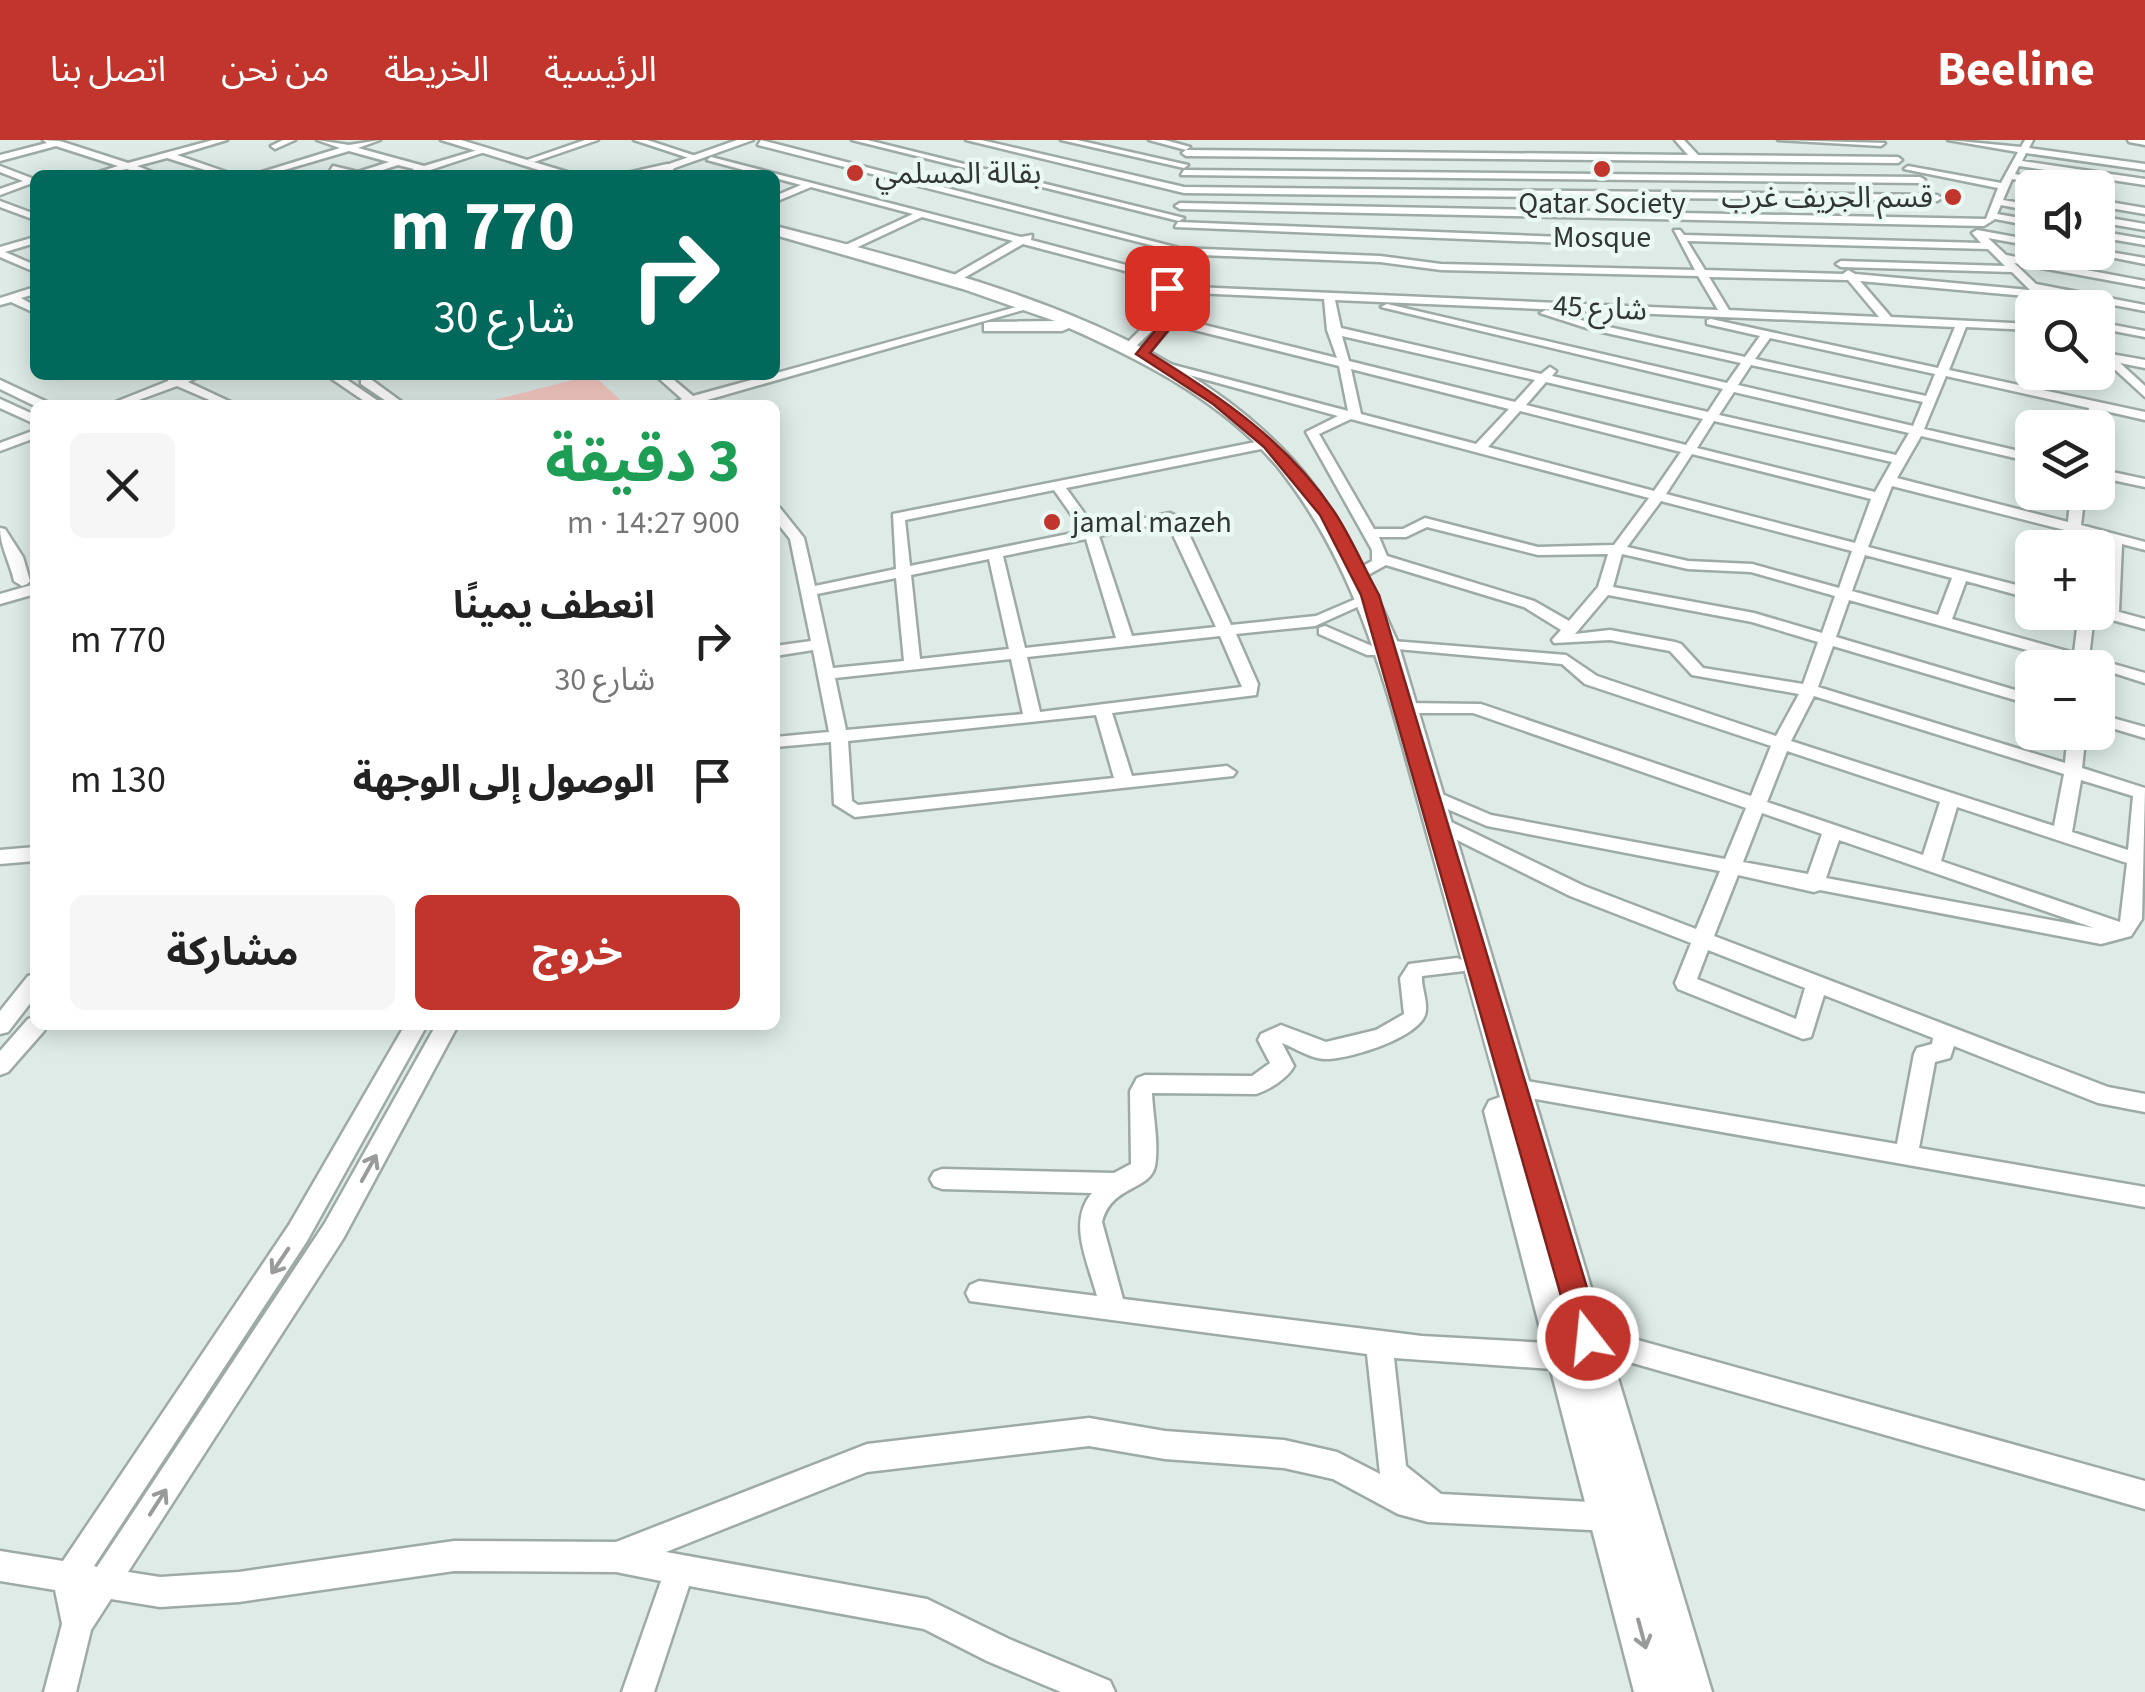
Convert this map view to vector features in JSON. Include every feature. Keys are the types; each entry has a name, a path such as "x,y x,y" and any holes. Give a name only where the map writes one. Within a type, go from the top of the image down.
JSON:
{"highway":[{"path":"447,140 552,170"},
{"path":"462,140 566,170"},
{"path":"659,170 686,166"},
{"path":"780,233 1038,307 1136,350 1218,401 1269,444 1328,514 1361,573 1458,966 1688,1692"},
{"path":"780,234 1030,311 1158,371 1256,446 1315,517 1404,708 1434,809 1515,1088 1577,1348 1610,1517 1658,1692"},
{"path":"974,293 990,308 984,324 1070,327"}],"main road":[{"path":"686,166 754,141"}],"street":[{"path":"114,170 223,140"},
{"path":"275,146 292,140"},
{"path":"321,140 424,170 484,151"},
{"path":"274,170 376,140"},
{"path":"531,160 594,140"},
{"name":"شارع 45","path":"638,140 686,166 728,170"},
{"path":"856,140 1004,178 1179,216 1315,229 1588,241"},
{"path":"883,156 924,140"},
{"path":"1072,163 1122,140"},
{"path":"1153,140 1185,156 1252,174 1920,180"},
{"path":"1373,140 1379,157"},
{"path":"1404,140 1410,157"},
{"path":"1458,140 1467,158"},
{"path":"1679,140 1696,159"},
{"path":"1785,140 1879,142 2015,269"},
{"path":"1785,140 1808,160"},
{"path":"1952,140 2027,145 2145,167"},
{"path":"2038,140 2145,156"},
{"path":"2132,140 2145,142"},
{"path":"754,141 1174,249 1589,269 1640,282 1702,275 1850,278 2024,290"},
{"path":"976,141 1184,190 1937,198"},
{"path":"1074,141 1185,156 1898,160"},
{"path":"0,158 52,142 141,170"},
{"path":"1546,158 1541,146 1617,144 1681,238 1726,314"},
{"path":"1179,216 1307,208 1988,223 2027,145"},
{"path":"986,154 1000,148"},
{"path":"104,158 122,154"},
{"path":"1248,154 1252,174"},
{"path":"168,155 214,170"},
{"path":"779,170 809,156"},
{"path":"1136,350 1164,330 1184,190 1185,156"},
{"path":"1326,156 1331,175"},
{"path":"1502,158 1512,177"},
{"path":"990,183 1050,159"},
{"path":"943,171 972,160"},
{"path":"1744,160 1805,218"},
{"path":"371,170 398,162"},
{"path":"839,174 868,162"},
{"path":"2018,162 2145,182"},
{"path":"0,169 30,181"},
{"path":"333,169 338,170"},
{"path":"1908,170 2015,184"},
{"name":"شارع 45","path":"780,177 1168,284 1329,296 2015,326"},
{"path":"914,183 929,177"},
{"path":"1577,177 1590,195"},
{"path":"780,197 824,179"},
{"path":"0,192 30,181"},
{"path":"2005,183 2015,186"},
{"path":"844,250 977,189"},
{"path":"0,203 30,194"},
{"path":"1446,194 1453,210"},
{"path":"1092,208 1106,201"},
{"path":"1999,202 2015,205"},
{"path":"0,203 30,215"},
{"path":"2115,206 2145,210"},
{"path":"996,214 1010,207"},
{"path":"1307,208 1315,229"},
{"path":"1492,210 1513,303 1593,328 1930,400"},
{"path":"1587,212 1589,269"},
{"path":"951,281 1021,241 1079,215"},
{"path":"1992,216 2015,220"},
{"path":"968,227 982,220"},
{"path":"2115,222 2145,227"},
{"path":"1364,230 1381,260 1386,298"},
{"path":"1975,232 2015,239"},
{"path":"2115,237 2145,242"},
{"path":"1681,238 1990,246"},
{"path":"1821,241 1888,321"},
{"path":"0,251 30,242"},
{"path":"0,251 30,266"},
{"path":"2115,257 2145,262"},
{"path":"2006,258 2145,284"},
{"path":"1841,264 2015,269"},
{"path":"2016,270 2037,290"},
{"path":"1640,282 1659,311 2145,416"},
{"path":"6,300 30,292"},
{"path":"1329,296 1355,414"},
{"path":"1359,297 1458,325 2015,454"},
{"path":"6,300 30,308"},
{"path":"2115,303 2145,308"},
{"path":"780,380 1030,311"},
{"path":"1164,317 1879,496"},
{"path":"1853,354 1871,320"},
{"path":"725,400 984,324"},
{"path":"1817,984 1803,1030 1686,982 1781,744 1809,690 1879,496 1917,431 1962,324"},
{"path":"1429,350 1458,325"},
{"path":"1481,448 1593,328"},
{"path":"2115,328 2145,334"},
{"path":"1334,330 1900,460"},
{"path":"1566,634 1602,590 1609,579 1608,566 1618,549 1766,335"},
{"path":"1674,375 1692,350"},
{"path":"2115,356 2145,364"},
{"path":"2115,364 2145,393"},
{"path":"1166,367 2015,589"},
{"path":"172,380 219,400"},
{"path":"127,400 182,380"},
{"path":"340,380 370,400"},
{"path":"362,380 392,400"},
{"path":"706,400 779,380"},
{"path":"663,381 691,400"},
{"path":"0,384 34,400"},
{"path":"0,403 30,418"},
{"path":"2095,410 2096,406"},
{"path":"1355,414 1312,432 1382,559 1529,604 1556,617 1566,634 1566,660"},
{"path":"1754,464 1773,432"},
{"path":"0,447 30,436"},
{"path":"912,662 898,517 1256,446"},
{"path":"2115,476 2145,483"},
{"path":"1888,480 2082,530"},
{"path":"1058,486 1091,532 1126,643"},
{"path":"2074,528 2076,510"},
{"path":"780,517 797,538 838,737 843,804 856,811 1228,772"},
{"path":"780,742 1033,718 1250,692 1228,632 1177,522 1163,517 806,592"},
{"path":"1370,533 1406,534 1424,522 1538,551 1618,549 1688,565 1752,568 2035,650"},
{"path":"0,532 30,580"},
{"path":"2115,538 2145,546"},
{"path":"995,552 1033,718"},
{"path":"1361,573 1382,559"},
{"path":"1943,622 1961,574"},
{"path":"0,587 30,582"},
{"path":"0,599 30,583"},
{"path":"1602,590 1731,612 2015,695"},
{"path":"826,674 912,662 1316,624 1358,603"},
{"path":"2115,616 2145,624"},
{"path":"1316,624 1379,648 1566,660 1591,680 2142,861"},
{"path":"1434,809 1814,885 2101,937 2124,931 2132,919 2142,861 2144,793 1809,690 1698,672 1675,648 1610,636 1566,634"},
{"path":"780,649 819,644"},
{"path":"2115,671 2145,678"},
{"path":"1404,708 1475,708 2124,931"},
{"path":"1104,710 1124,780"},
{"path":"2115,724 2145,732"},
{"path":"2062,834 2075,750"},
{"path":"1930,864 1950,798"},
{"path":"1434,809 1577,891 2106,1096 2145,1104"},
{"path":"1814,885 1833,830"},
{"path":"0,858 30,855"},
{"path":"942,1180 1114,1183 1136,1176 1142,1167 1141,1091 1146,1084 1256,1084 1283,1066 1268,1040 1281,1033 1324,1051 1367,1044 1412,1019 1416,1010 1410,978 1416,969 1458,966"},
{"path":"0,1026 30,988"},
{"path":"0,1066 32,1030"},
{"path":"77,1624 68,1580 305,1221 413,1030"},
{"path":"60,1692 77,1624 334,1231 445,1030"},
{"path":"1906,1156 1925,1054 1942,1052 1944,1034"},
{"path":"1515,1088 2145,1197"},
{"path":"1113,1308 1090,1222 1092,1209 1114,1183"},
{"path":"305,1221 334,1231"},
{"path":"979,1294 1379,1343 1577,1348 2145,1496"},
{"path":"1379,1343 1393,1471 1403,1484 1437,1508"},
{"path":"616,1557 868,1458 1089,1432 1165,1445 1284,1454 1337,1466 1408,1504 1610,1517"},
{"path":"0,1566 160,1592 256,1584 454,1556 616,1557 927,1614 998,1650 1099,1692"},
{"path":"638,1692 680,1569"}],"shaded area":[{"path":"573,380 599,380 621,400 494,400"}],"place":[{"name":"Qatar Society Mosque","path":"1602,169"},
{"name":"بقالة المسلمي","path":"855,173"},
{"name":"قسم الجريف غرب","path":"1953,197"},
{"name":"jamal mazeh","path":"1052,522"}],"route":[{"path":"1167,288 1162,314 1165,327 1142,354 1218,401 1269,444 1328,514 1370,595 1588,1338"}]}
